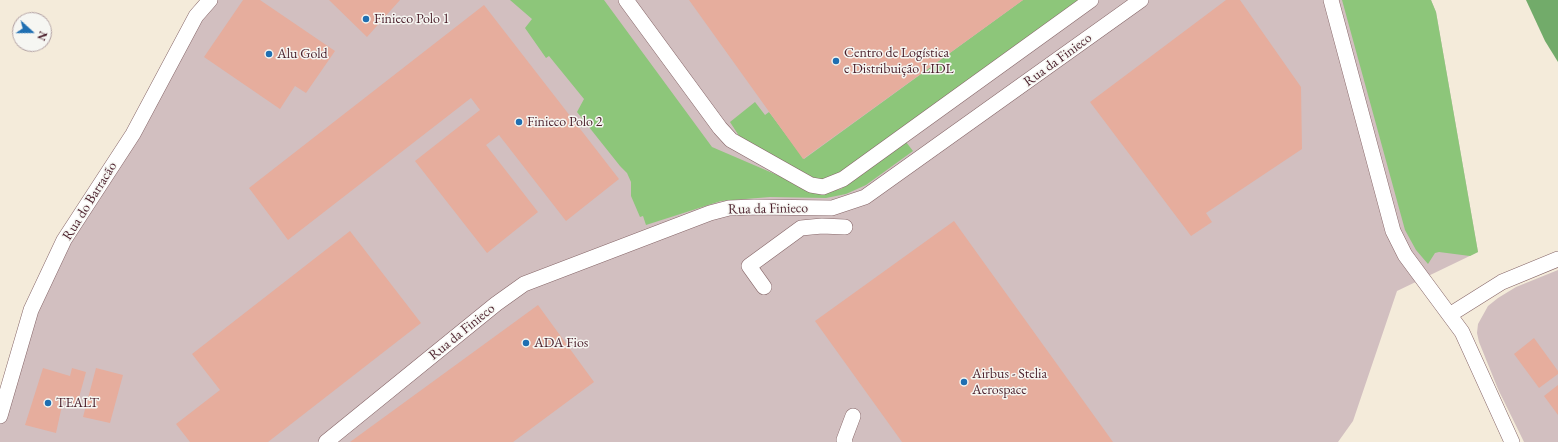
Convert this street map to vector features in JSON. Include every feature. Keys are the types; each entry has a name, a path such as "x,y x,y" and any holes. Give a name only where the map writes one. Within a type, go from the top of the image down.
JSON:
{"street":[{"name":"Rua do Barracão","path":"0,416 31,310 64,240 132,134 196,16 210,0"},
{"path":"626,0 720,128 731,140 811,185 823,186 843,179 1091,0"},
{"name":"Rua da Finieco","path":"326,442 496,304 524,284 710,213 729,208 832,208 865,197 1141,0"},
{"path":"1330,0 1393,231 1405,255 1451,314 1462,332 1512,442"},
{"path":"764,287 749,266 800,228 822,226 845,227"},
{"path":"1451,314 1502,282 1558,260"},
{"path":"845,442 844,440 853,416"}],"shaded area":[{"path":"210,0 1431,0 1436,12 1478,252 1397,291 1353,421 1338,442 0,442 0,416 31,310"},
{"path":"1558,270 1558,442 1524,442 1498,389 1479,342 1477,333 1478,324 1488,306 1498,298 1516,287"}],"green space":[{"path":"510,0 604,0 712,147 819,193 841,189 906,142 913,151 866,185 846,194 826,198 770,197 721,201 646,225 643,216 640,217 631,196 631,182 627,173 577,112 584,99 549,56 546,58 525,28 532,19"},
{"path":"1023,0 1081,0 831,180 814,180 741,139 730,122 755,102 765,115 769,112 804,159"},
{"path":"1342,0 1431,0 1436,12 1478,252 1470,256 1439,252 1435,253 1428,264 1416,250 1405,230"},
{"path":"1526,0 1558,0 1558,62 1545,41"}],"building":[{"name":"Alu Gold","path":"243,0 260,0 335,51 306,93 295,86 280,109 204,57"},
{"name":"Finieco Polo 1","path":"329,0 400,0 367,37"},
{"name":"Centro de Logística e Distribuição LIDL","path":"689,0 1023,0 803,159"},
{"path":"1226,0 1240,0 1301,87 1302,149 1206,213 1212,222 1191,236 1090,102"},
{"name":"Finieco Polo 2","path":"484,5 619,179 566,221 499,135 486,145 538,212 487,253 415,161 480,110 471,98 288,240 249,188"},
{"name":"Airbus - Stelia Aerospace","path":"954,221 1113,442 902,442 815,321"},
{"path":"350,231 421,323 268,442 190,442 176,424 220,390 192,354"},
{"name":"ADA Fios","path":"538,305 594,382 513,442 350,442"},
{"path":"1534,338 1558,371 1558,374 1539,388 1514,354"},
{"name":"TEALT","path":"43,368 70,376 72,368 86,372 77,405 63,401 56,433 25,425"},
{"path":"96,368 123,375 110,423 83,417"},
{"path":"1558,385 1558,415 1544,396"}],"place":[{"name":"Finieco Polo 1","path":"366,19"},
{"name":"Alu Gold","path":"269,54"},
{"name":"Centro de Logística e Distribuição LIDL","path":"836,61"},
{"name":"Finieco Polo 2","path":"519,122"},
{"name":"ADA Fios","path":"526,343"},
{"name":"Airbus - Stelia Aerospace","path":"964,382"},
{"name":"TEALT","path":"48,403"}]}
